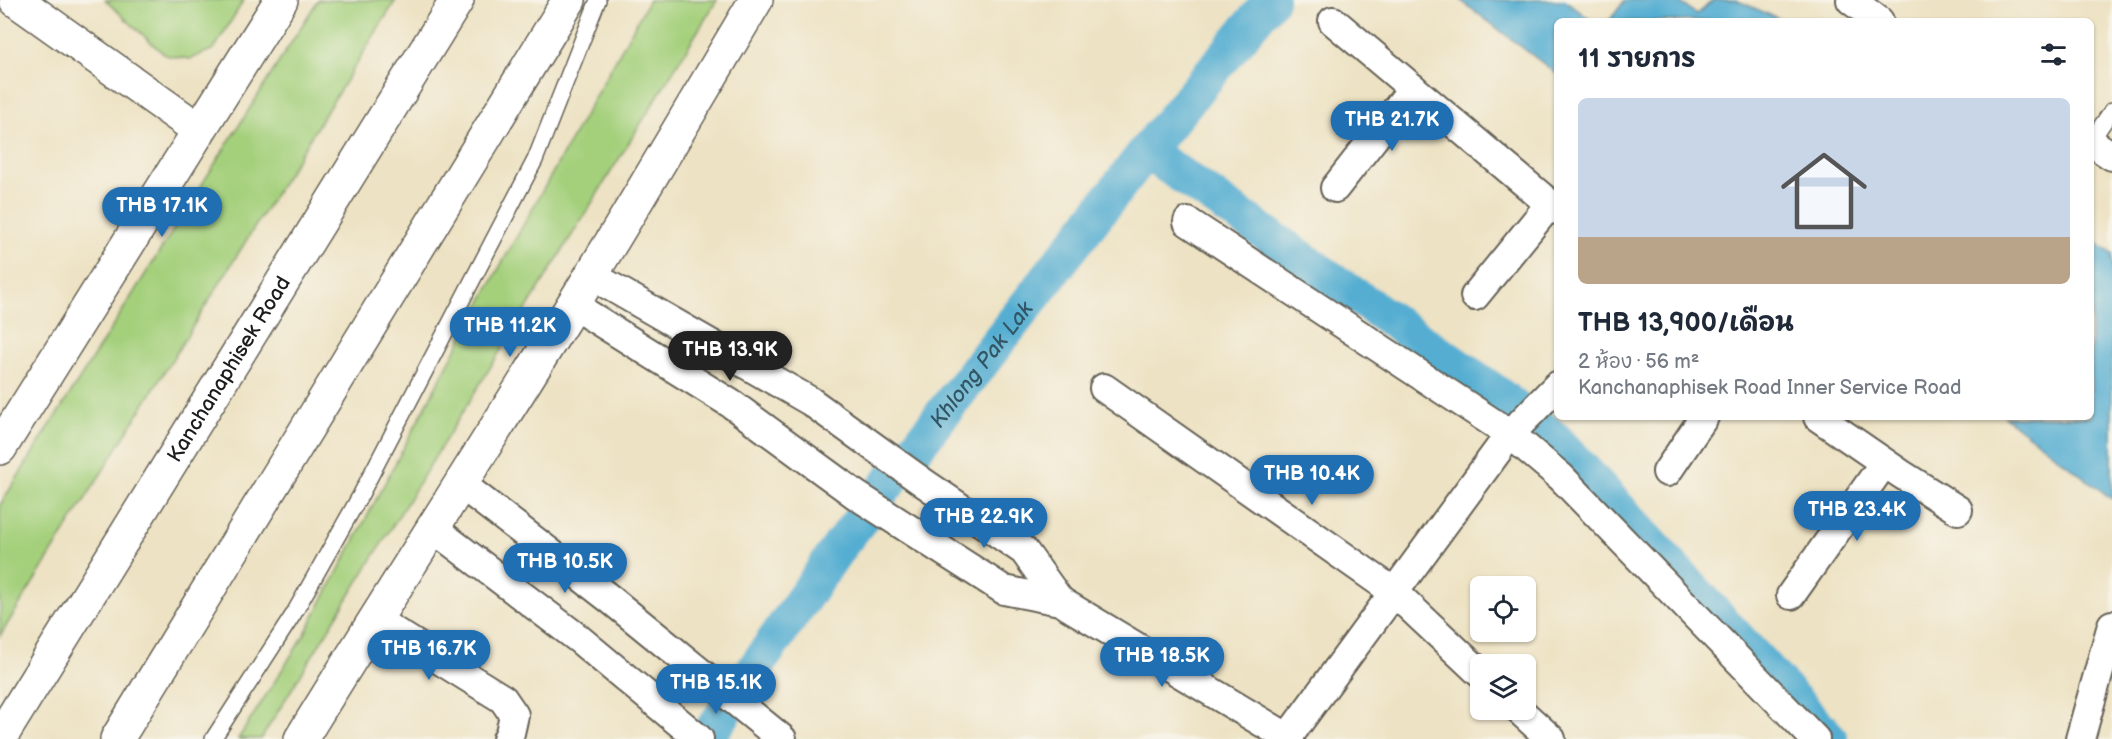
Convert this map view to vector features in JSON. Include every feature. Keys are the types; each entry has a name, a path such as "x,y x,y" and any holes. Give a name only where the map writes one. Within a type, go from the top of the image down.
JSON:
{"main road":[{"path":"16,0 199,130"},
{"path":"0,448 281,0"},
{"name":"Kanchanaphisek Road","path":"0,738 457,0"},
{"path":"117,739 569,0"},
{"path":"301,739 374,619 434,529 573,305 756,0"}],"street":[{"path":"1851,0 1875,18"},
{"path":"1333,21 1553,207 1475,296"},
{"path":"1335,188 1413,88"},
{"path":"2094,144 2112,156"},
{"path":"1188,222 1515,430 1815,739"},
{"path":"591,275 810,401 1024,551 1060,601"},
{"path":"573,305 733,405 856,495 1005,590 1060,601 1289,738 1515,430 1554,389"},
{"path":"1104,388 1394,592 1470,664"},
{"path":"1667,472 1702,420"},
{"path":"1822,420 1958,510"},
{"path":"1791,595 1884,463"},
{"path":"461,484 610,599 696,671 773,731"},
{"path":"434,529 579,639 699,739"},
{"path":"374,619 503,699 514,715 507,739"},
{"path":"2080,739 2112,624"},
{"path":"1531,720 1551,739"}],"lane":[{"path":"213,739 293,615 376,465 535,160 598,0"},
{"path":"2094,138 2112,110"}],"green space":[{"path":"105,0 244,0 214,49 190,59 165,55"},
{"path":"318,0 396,0 0,636 0,505"},
{"path":"649,0 717,0 261,739 238,739 303,637 497,272"}],"water":[{"path":"1460,0 1565,0 1588,18 1554,18 1554,72"},
{"path":"1625,0 1677,0 1696,14 1714,0 1736,0 1777,18 1611,18"},
{"path":"2094,241 2112,254 2112,499 2009,420 2094,420"}],"waterway":[{"name":"Khlong Pak Lak","path":"706,739 839,547 1146,151 1271,0"},
{"path":"1146,151 1491,389 1556,440 1830,739"}]}
